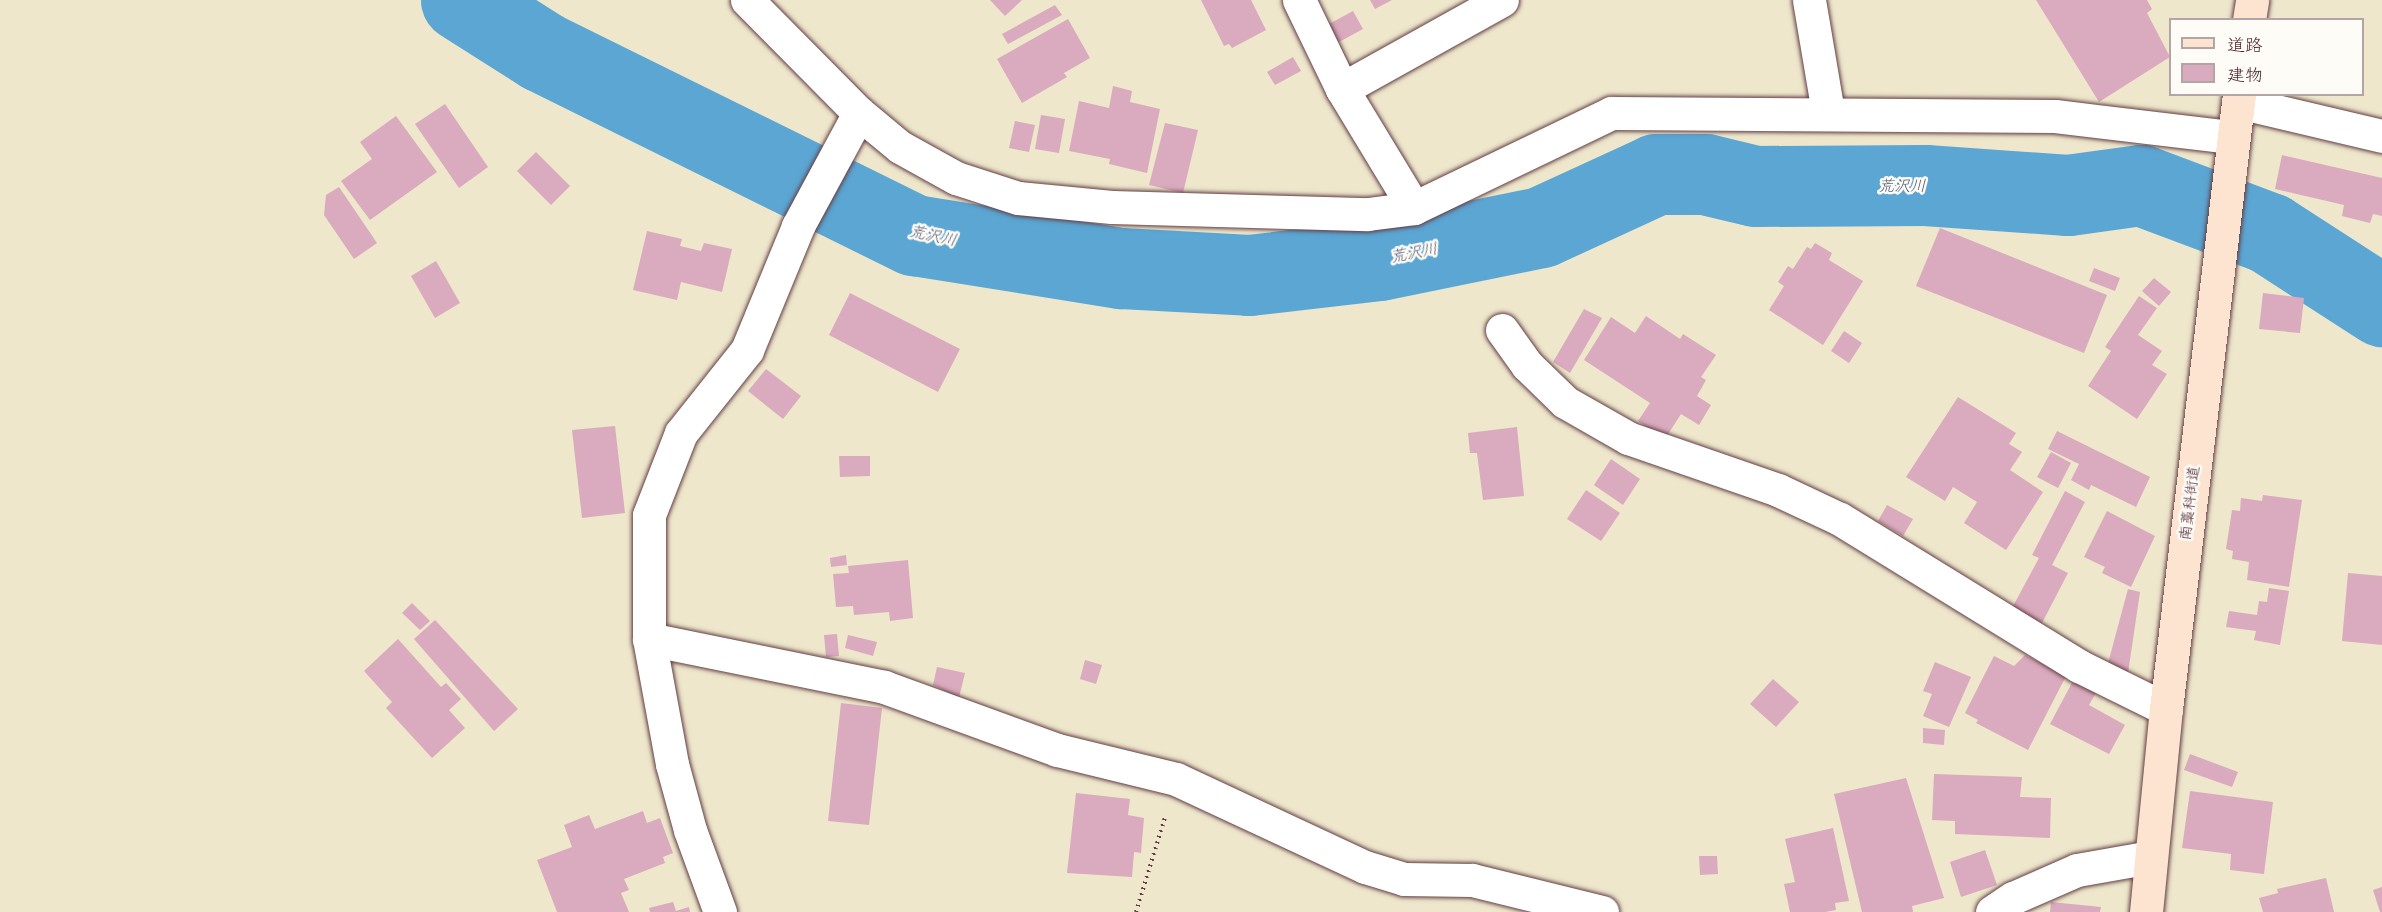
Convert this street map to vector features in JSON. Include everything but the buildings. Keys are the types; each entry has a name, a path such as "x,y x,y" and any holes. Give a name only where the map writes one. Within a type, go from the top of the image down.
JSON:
{"main road":[{"path":"2249,18 2252,0"},
{"name":"南藁科街道","path":"2146,912 2166,709 2232,138 2239,98"}],"street":[{"path":"747,0 853,125 900,147 956,178 1018,198 1112,207 1368,214 1414,208 1611,113 1828,112 2055,116 2232,138"},
{"path":"1299,0 1342,89 1414,208"},
{"path":"1342,89 1502,0"},
{"path":"1809,0 1828,112"},
{"path":"2239,98 2382,136"},
{"path":"720,912 690,830 672,764 649,639 649,515 666,464 681,434 747,350 798,226 853,125"},
{"path":"1503,330 1527,365 1565,402 1628,438 1778,490 1840,519 2060,654 2166,709"},
{"path":"649,639 884,687 1057,750 1176,779 1365,867 1404,879 1472,880 1602,912"},
{"path":"1992,912 2013,898 2077,870 2151,857"}],"path":[{"path":"1136,912 1176,779"}],"waterway":[{"name":"荒沢川","path":"461,0 543,52 914,235 1121,268 1249,275 1379,260 1541,227 1656,174 1705,174 1755,186 1925,185 2068,195 2141,185 2269,233 2382,306"}]}
